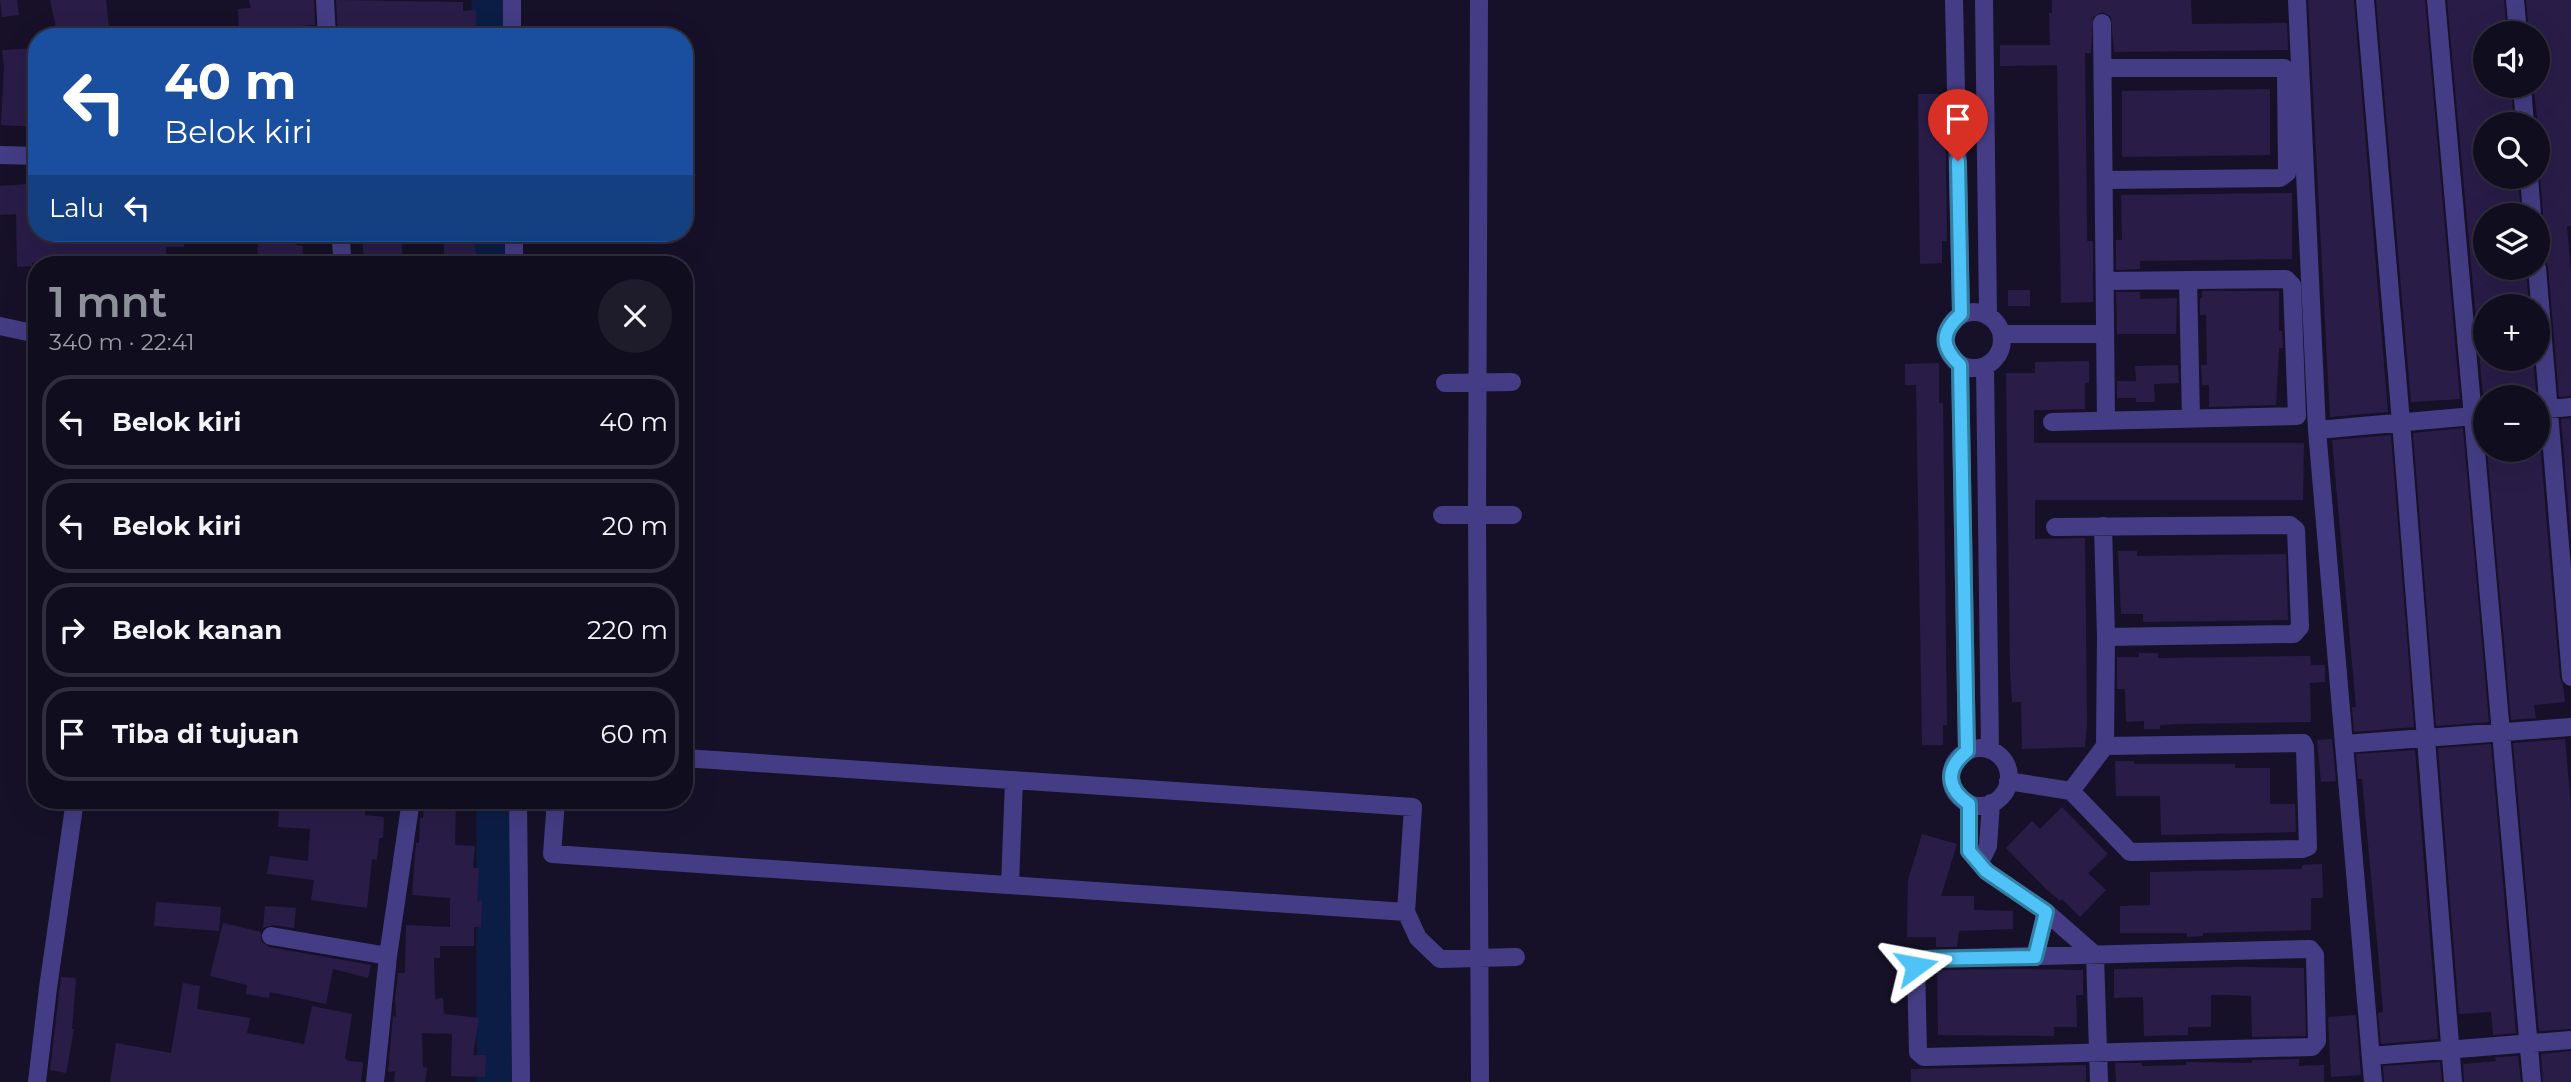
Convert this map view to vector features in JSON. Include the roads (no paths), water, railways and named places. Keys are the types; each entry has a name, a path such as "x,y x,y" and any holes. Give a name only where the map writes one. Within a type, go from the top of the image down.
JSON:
{"street":[{"path":"325,0 327,28"},
{"path":"512,0 512,28"},
{"path":"1479,0 1477,515 1480,1082"},
{"path":"1954,0 1961,314"},
{"path":"1984,0 1988,315"},
{"path":"2297,0 2317,430 2373,1082"},
{"path":"2365,0 2453,1082"},
{"path":"2437,0 2476,385"},
{"path":"2515,0 2517,21"},
{"path":"2102,23 2106,421"},
{"path":"1954,33 1984,32"},
{"path":"2104,68 2284,68 2287,173 2280,178 2104,180"},
{"path":"0,155 28,156"},
{"path":"2188,280 2191,419"},
{"path":"2538,280 2542,385"},
{"path":"2052,422 2297,416 2290,281 2106,281"},
{"path":"1975,311 1988,315 1997,323 2002,334 2001,347 1995,358 1985,366 1972,368 1960,365 1949,354 1945,339 1949,324 1961,314 1975,311"},
{"path":"0,326 28,332"},
{"path":"2002,334 2105,334"},
{"path":"1960,365 1967,751"},
{"path":"1985,366 1990,750"},
{"path":"1445,383 1512,382"},
{"path":"2550,409 2571,407"},
{"path":"2317,430 2473,416"},
{"path":"2482,462 2501,732 2532,1082"},
{"path":"2548,462 2571,677"},
{"path":"1441,515 1513,515"},
{"path":"2071,791 2105,746 2103,526"},
{"path":"2055,527 2294,526 2300,627 2294,634 2106,637"},
{"path":"2344,744 2571,727"},
{"path":"2008,781 2071,791 2130,852 2308,847 2303,743 2105,746"},
{"path":"1978,748 1990,750 2001,756 2008,768 2008,781 2003,794 1992,803 1980,806 1969,804 1958,796 1952,785 1951,771 1956,759 1967,751 1978,748"},
{"path":"693,759 1413,807 1406,912 1418,938 1440,959 1516,957"},
{"path":"1010,886 1014,780"},
{"path":"1980,862 1988,845 1992,803"},
{"path":"1969,804 1969,851 1986,871 2046,912 2095,955 2099,1082"},
{"path":"37,1082 74,809"},
{"path":"375,1082 388,956 410,809"},
{"path":"518,809 521,1082"},
{"path":"555,809 552,854 1406,912"},
{"path":"2035,957 2046,912"},
{"path":"271,936 388,956"},
{"path":"2309,950 2315,955 2316,1045 2097,1053 1920,1055 1917,1039 1918,961 2095,955 2309,950"},
{"path":"2371,1056 2571,1040"}],"waterway":[{"path":"489,0 489,28"},
{"path":"490,242 490,256"},
{"path":"494,809 494,1082"}]}
